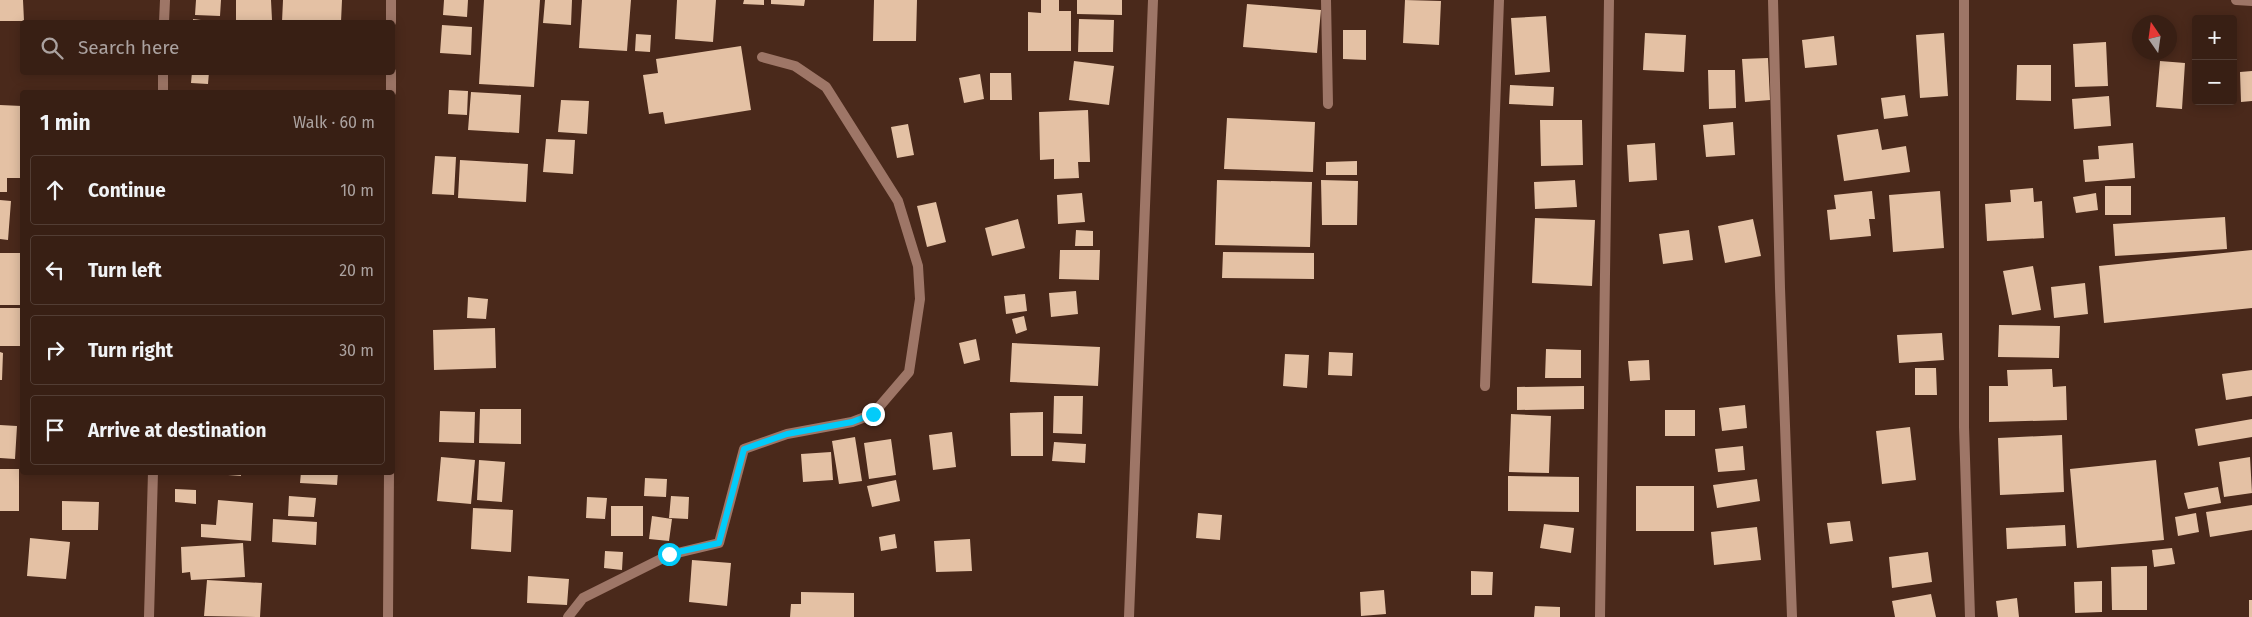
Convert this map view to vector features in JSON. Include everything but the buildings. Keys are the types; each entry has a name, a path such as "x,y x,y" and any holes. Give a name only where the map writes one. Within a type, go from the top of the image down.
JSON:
{"street":[{"path":"164,20 165,0"},
{"path":"391,0 391,20"},
{"path":"1130,617 1153,0"},
{"path":"1326,0 1328,104"},
{"path":"1485,386 1499,0"},
{"path":"1600,617 1609,0"},
{"path":"1773,0 1780,288 1792,617"},
{"path":"1964,0 1964,427 1970,617"},
{"path":"2236,0 2252,1"},
{"path":"568,617 583,598 669,554 719,543 744,449 787,434 852,422 873,414 909,372 920,299 920,282 918,266 898,201 826,87 795,66 762,57"},
{"path":"163,75 163,90"},
{"path":"391,75 391,90"},
{"path":"149,617 153,475"},
{"path":"388,475 388,617"}],"route":[{"path":"669,554 719,543 744,449 787,434 852,422 873,414"}]}
